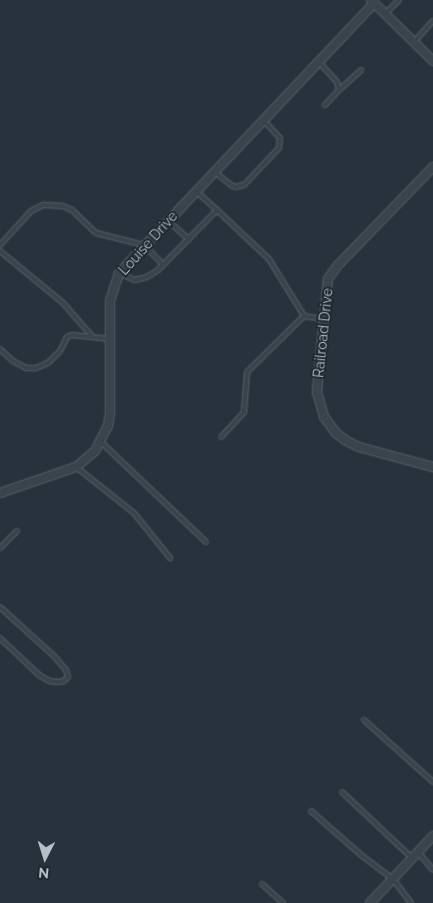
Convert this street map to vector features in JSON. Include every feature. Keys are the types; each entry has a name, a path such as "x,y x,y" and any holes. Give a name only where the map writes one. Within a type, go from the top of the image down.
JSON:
{"street":[{"path":"372,1 433,61"},
{"name":"Louise Drive","path":"0,493 76,467 85,461 101,442 110,413 110,301 119,273 167,220 319,62 372,1"},
{"name":"Railroad Drive","path":"433,166 338,265 328,279 317,392 324,417 340,436 359,447 433,467"},
{"path":"370,903 433,836"}],"lane":[{"path":"385,14 399,0"},
{"path":"414,42 433,21"},
{"path":"319,62 337,82 339,90"},
{"path":"324,105 361,70"},
{"path":"214,171 231,186 244,186 279,148 280,138 263,120"},
{"path":"195,191 269,258 304,316 323,319"},
{"path":"0,245 31,211 43,205 68,208 96,233 144,245 163,265"},
{"path":"119,273 135,280 147,277 163,265 217,210"},
{"path":"167,220 189,239"},
{"path":"0,252 63,303 92,336"},
{"path":"221,437 244,412 248,372 304,316"},
{"path":"0,349 26,368 36,368 48,363 60,351 67,337 72,334 110,340"},
{"path":"101,442 206,542"},
{"path":"76,467 134,513 170,558"},
{"path":"0,548 17,531"},
{"path":"0,607 55,658 66,670 68,677 64,681 58,682 49,681 39,676 0,638"},
{"path":"364,720 433,782"},
{"path":"342,792 412,858"},
{"path":"311,811 361,855 393,879 411,903"},
{"path":"418,852 433,870"},
{"path":"262,884 283,903"}]}
